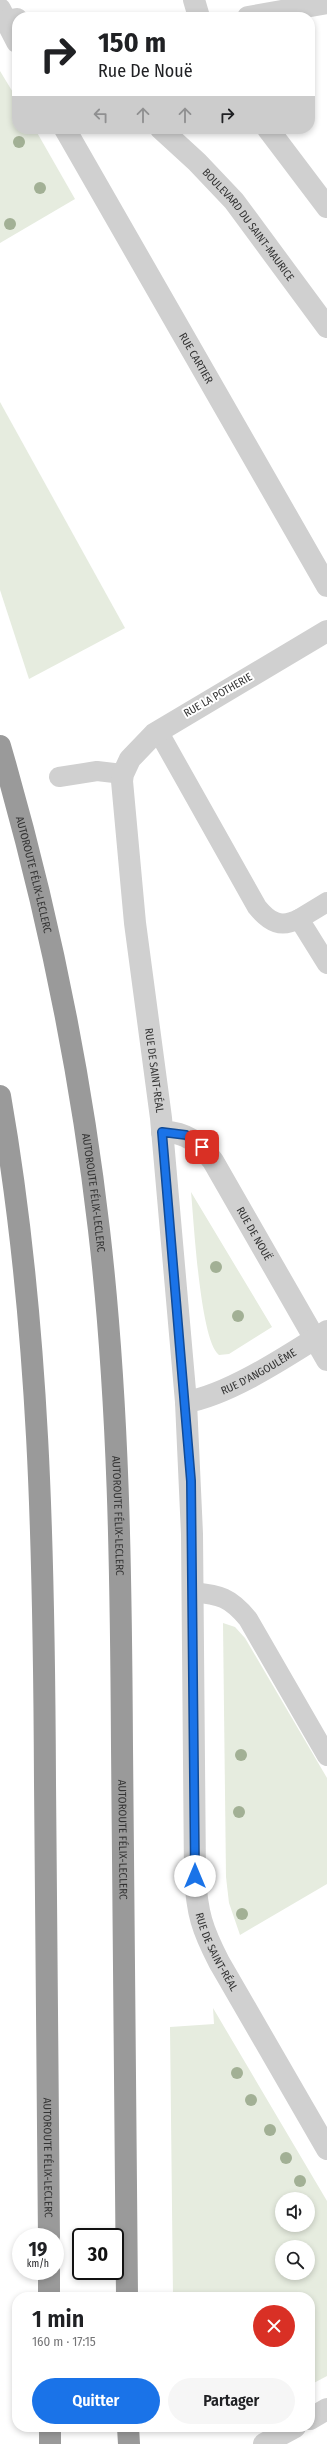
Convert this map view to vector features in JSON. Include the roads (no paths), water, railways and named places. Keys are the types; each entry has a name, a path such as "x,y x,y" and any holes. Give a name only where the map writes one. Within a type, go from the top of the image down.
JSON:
{"highway":[{"name":"AUTOROUTE FÉLIX-LECLERC","path":"0,746 33,868 71,1044 94,1192 108,1316 116,1455 121,1623 127,2292"},
{"name":"AUTOROUTE FÉLIX-LECLERC","path":"0,1096 22,1248 34,1375 40,1467 44,1660 49,2228"},
{"path":"49,2280 49,2292"},
{"path":"50,2432 50,2444"},
{"path":"128,2432 129,2444"}],"street":[{"path":"194,0 198,12"},
{"path":"274,12 327,2"},
{"path":"8,16 12,28"},
{"name":"RUE CARTIER","path":"68,134 327,586"},
{"name":"BOULEVARD DU SAINT-MAURICE","path":"166,134 197,162 234,201 327,327"},
{"path":"272,134 327,207"},
{"name":"RUE LA POTHERIE","path":"123,774 139,748 158,731 327,631"},
{"name":"RUE DE SAINT-RÉAL","path":"123,774 124,808 135,923 162,1132 186,1402 191,1481 195,1876 200,1920 219,1962 327,2149"},
{"name":"RUE DE NOUË","path":"162,1132 186,1135 202,1147 213,1162 321,1335 327,1360"},
{"name":"RUE D'ANGOULÊME","path":"186,1402 206,1397 231,1386 321,1335"},
{"path":"315,2416 327,2410"},
{"path":"264,2444 286,2432"}],"lane":[{"path":"158,731 257,907 272,922 285,924 299,919 327,902"},
{"path":"59,777 97,771 123,774"},
{"path":"299,919 327,964"},
{"path":"193,1592 229,1599 239,1607 248,1619 327,1756"}]}
